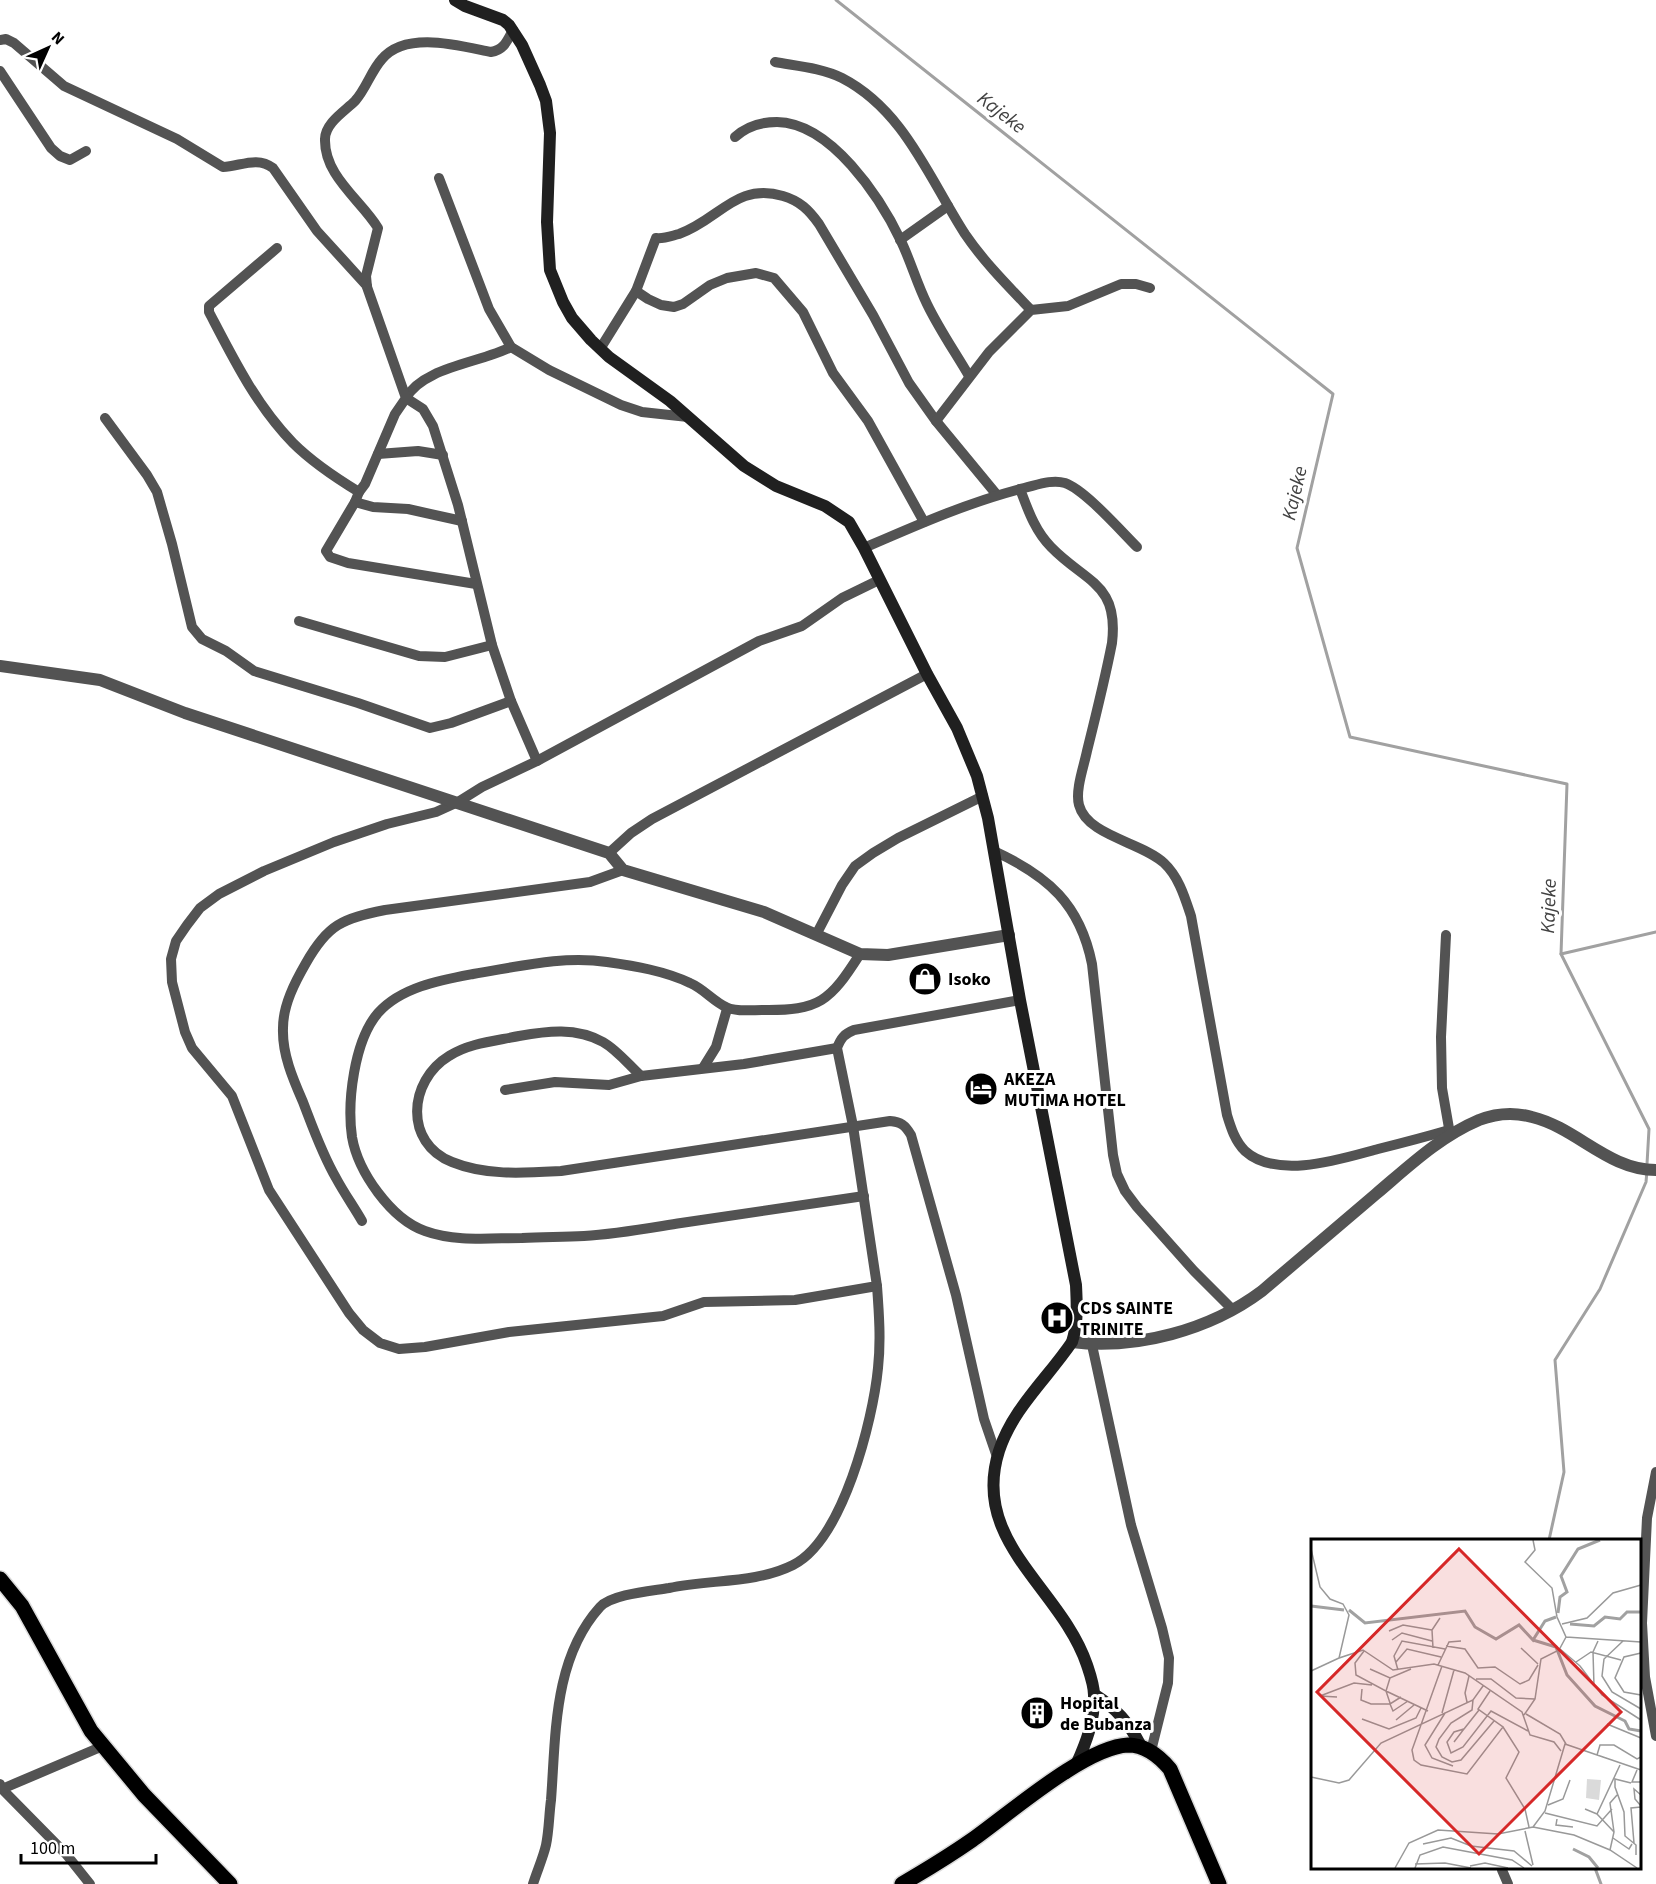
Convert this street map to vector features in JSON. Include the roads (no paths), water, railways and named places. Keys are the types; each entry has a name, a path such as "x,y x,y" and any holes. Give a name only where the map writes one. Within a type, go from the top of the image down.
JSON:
{"main road":[{"path":"455,0 503,21 513,30 522,45 546,101 550,133 547,222 550,270 572,318 600,349 688,417 760,477 825,506 849,522 957,728 974,768 983,796 994,851 1020,1000 1076,1285 1078,1310 1072,1342 1014,1416 997,1457 993,1490 996,1513 1005,1538 1021,1563 1064,1617 1075,1636 1089,1672 1094,1694 1090,1730 1076,1765"},
{"path":"0,1579 22,1606 91,1731 171,1824 230,1884"},
{"path":"1094,1694 1117,1710 1146,1749 1170,1769 1219,1884"},
{"path":"902,1884 972,1840 1076,1765 1107,1749 1129,1745 1146,1749"}],"street":[{"path":"513,30 506,43 498,51 491,52 434,42 406,45 391,51 381,60 358,98 328,127 324,140 335,172 378,228 366,276 367,287 406,398 426,412 433,426 462,520 492,645 511,701 537,760"},
{"path":"0,40 6,39 14,43 64,86 177,139 223,167 249,162 267,164 273,168 317,231 367,287"},
{"path":"775,62 840,77 866,94 891,116 907,136 948,206 984,259 1031,310"},
{"path":"0,71 55,152 70,160 86,151"},
{"path":"735,137 742,131 765,122 786,122 820,137 842,155 864,180 900,240 929,307 969,376"},
{"path":"439,178 489,309 511,347 549,370 621,405 642,412 688,417"},
{"path":"600,349 636,291 656,238 663,239 685,232 748,194 774,193 790,198 806,208 819,224 873,315 909,383 936,422 997,495"},
{"path":"900,240 948,206"},
{"path":"277,248 209,306 209,312 250,387 294,444 357,497 374,507 408,509 462,520"},
{"path":"636,291 661,305 674,307 710,285 727,278 756,273 774,278 803,312 833,373 868,421 924,522"},
{"path":"936,422 989,352 1031,310 1068,306 1121,284 1136,284 1150,288"},
{"path":"476,584 348,563 330,557 327,550 365,484 395,414 409,391 424,378 511,347"},
{"path":"105,418 157,492 192,627 202,639 226,651 254,671 430,728 451,723 511,701"},
{"path":"378,454 418,451 443,455"},
{"path":"864,548 924,522 997,495 1049,482 1062,482 1072,486 1137,547"},
{"path":"1020,489 1038,532 1052,548 1103,592 1112,608 1114,625 1112,643 1082,772 1078,804 1084,816 1096,827 1150,852 1165,864 1175,876 1184,894 1191,916 1227,1115 1234,1136 1246,1151 1262,1161 1278,1165 1299,1166 1344,1158 1449,1132 1499,1114 1518,1113 1536,1117 1560,1127 1620,1163 1636,1168 1656,1170"},
{"path":"877,1286 795,1300 704,1302 663,1316 508,1332 425,1347 399,1349 380,1343 363,1330 349,1313 269,1190 232,1096 192,1048 185,1032 172,982 171,959 176,941 187,925 200,908 219,894 264,870 334,842 387,824 436,812 458,802 482,787 759,641 802,626 842,598 879,580"},
{"path":"299,621 419,656 445,657 492,645"},
{"path":"0,666 100,680 185,713 609,853 623,870 738,903 795,924 860,954 888,955 1009,935"},
{"path":"609,853 631,833 652,819 927,674"},
{"path":"816,935 842,885 855,866 898,838 983,796"},
{"path":"994,851 1034,873 1067,904 1080,924 1088,943 1092,964 1117,1174 1125,1191 1137,1207 1194,1271 1233,1310"},
{"path":"362,1221 335,1177 291,1074 285,1052 282,1027 288,1001 298,977 324,937 336,925 353,916 590,882 623,870"},
{"path":"1446,935 1441,1037 1442,1088 1449,1132"},
{"path":"860,954 833,993 819,1003 800,1009 772,1011 728,1009 692,984 665,973 604,962 574,960 547,962 461,976 413,989 392,1001 378,1014 367,1032 357,1060 349,1107 357,1157 387,1204 411,1225 435,1234 475,1239 586,1236 864,1196"},
{"path":"533,1884 546,1845 559,1703 573,1650 602,1605 627,1596 689,1584 771,1575 795,1564 812,1552 839,1509 866,1438 879,1366 877,1286 853,1126 837,1048 841,1038 854,1030 1020,1000"},
{"path":"703,1068 716,1047 728,1009"},
{"path":"641,1076 604,1043 583,1034 562,1031 539,1032 464,1048 446,1058 433,1070 421,1087 417,1104 417,1123 423,1139 436,1153 450,1162 473,1169 529,1173 572,1169 853,1126 899,1122 906,1126 911,1135 956,1295 984,1419 997,1457"},
{"path":"505,1090 555,1082 609,1085 641,1076 755,1062 837,1048"},
{"path":"1072,1342 1092,1345 1136,1341 1188,1328 1233,1310 1262,1291 1449,1132"},
{"path":"1092,1345 1131,1525 1169,1658 1168,1683 1146,1749"},
{"path":"1656,1472 1647,1518 1642,1623 1645,1677 1656,1736"},
{"path":"1645,1579 1656,1565"},
{"path":"90,1884 66,1854 1,1786 103,1746"},
{"path":"1502,1870 1508,1884"}],"waterway":[{"name":"Kajeke","path":"836,0 1333,394 1297,548 1350,737 1567,784 1561,954 1656,932"},
{"path":"1561,954 1649,1129 1647,1164"},
{"path":"1549,1539 1564,1472 1555,1360 1600,1289 1646,1182 1647,1171"},
{"path":"1595,1869 1601,1884"}],"place":[{"name":"Isoko","path":"925,979"},
{"name":"AKEZA MUTIMA HOTEL","path":"981,1089"},
{"name":"CDS SAINTE TRINITE","path":"1057,1318"},
{"name":"Hopital de Bubanza","path":"1037,1713"}]}
